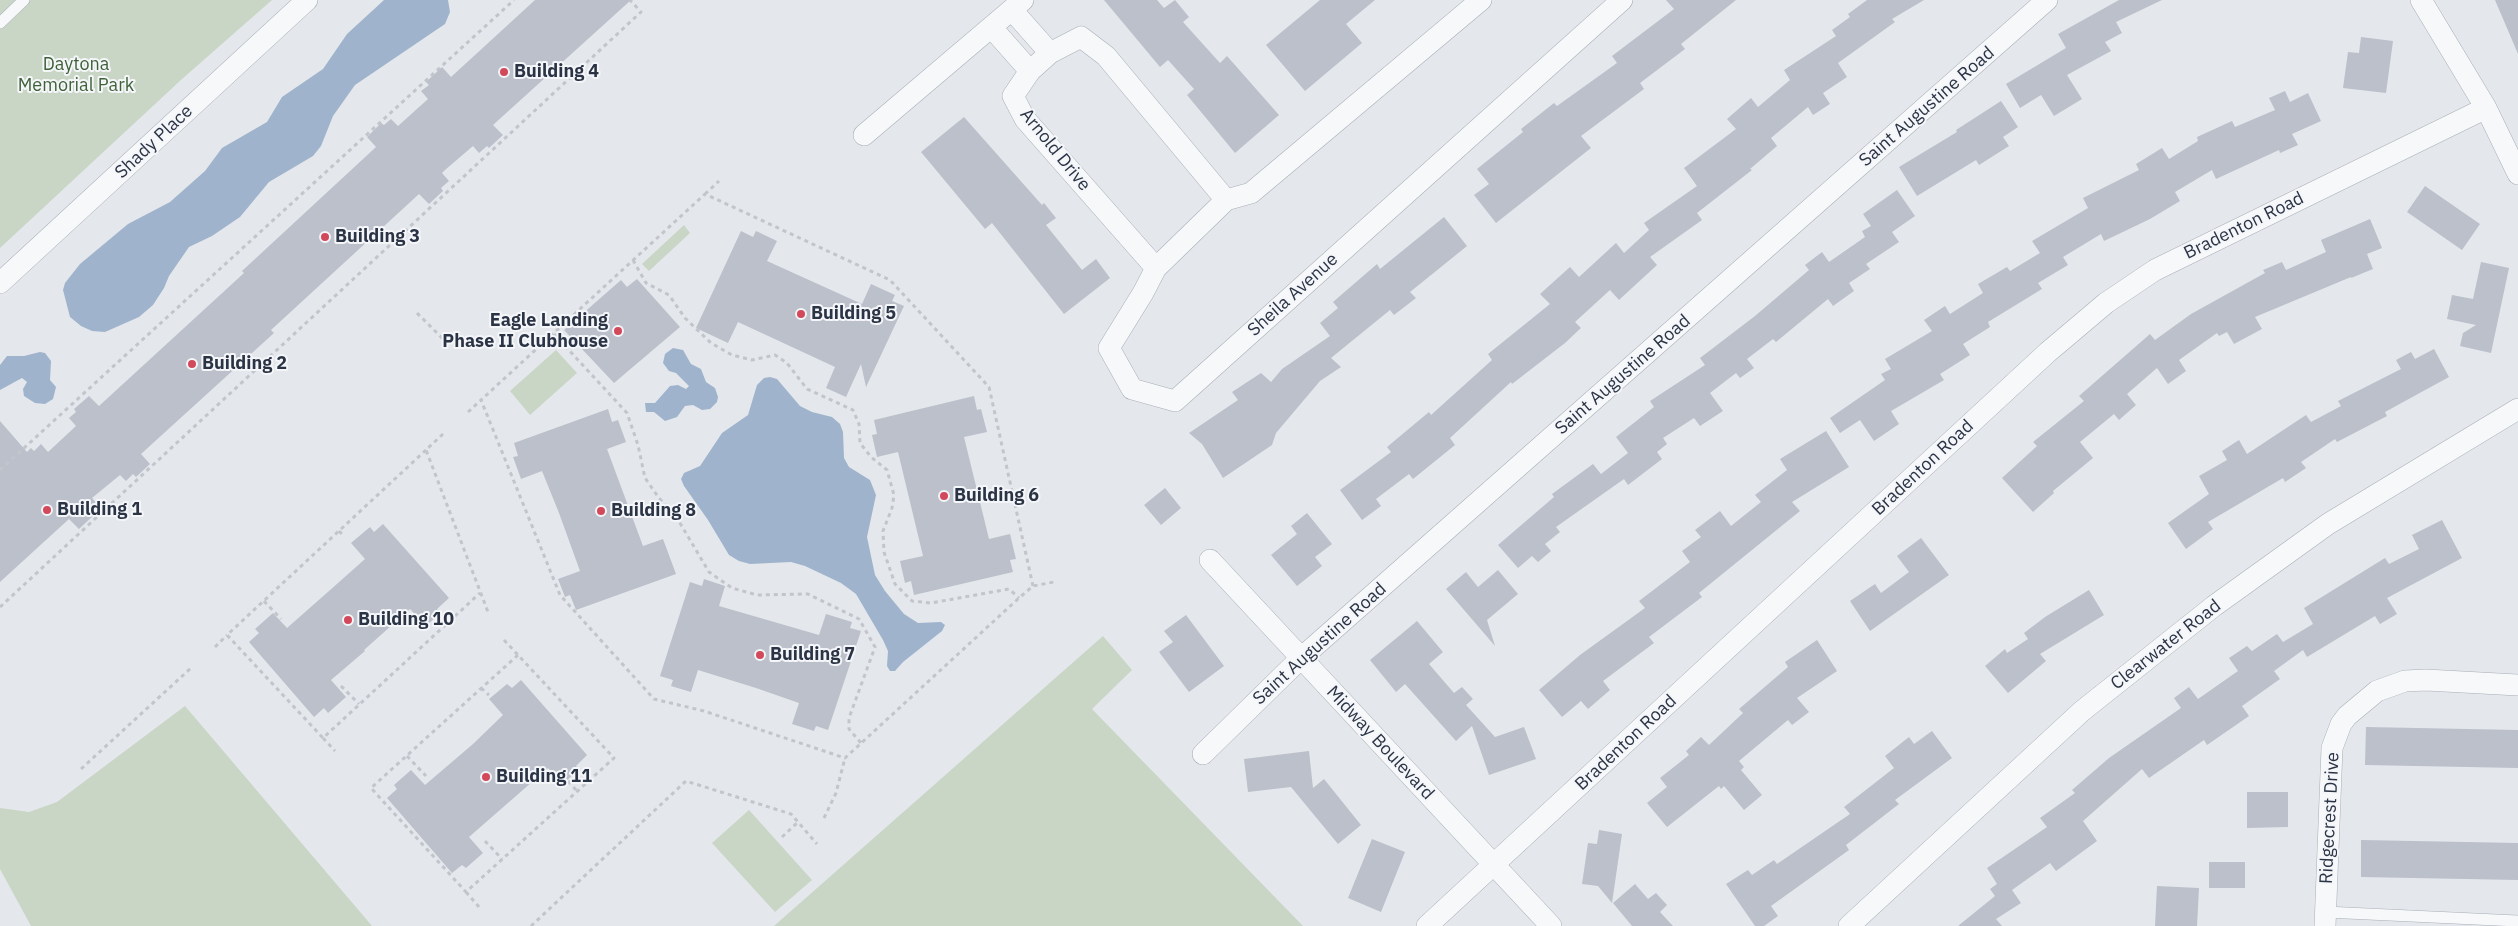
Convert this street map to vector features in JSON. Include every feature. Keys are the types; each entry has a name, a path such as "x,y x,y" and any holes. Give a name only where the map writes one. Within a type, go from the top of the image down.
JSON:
{"street":[{"name":"Shady Place","path":"0,283 308,0"},
{"path":"992,28 1030,71 1050,53 1081,37 1106,56 1226,200 1251,193 1481,0"},
{"name":"Sheila Avenue","path":"1226,200 1156,268 1109,348 1132,389 1175,401 1622,0"},
{"name":"Saint Augustine Road","path":"1203,754 1300,659 2047,0"},
{"path":"2421,0 2486,108 2518,174"},
{"path":"864,135 1018,5 1050,53"},
{"name":"Arnold Drive","path":"1030,71 1013,96 1025,119 1156,268"},
{"name":"Bradenton Road","path":"1427,926 2048,352 2106,303 2156,270 2486,108"},
{"name":"Clearwater Road","path":"1849,926 2082,711 2214,606 2328,524 2518,409"},
{"name":"Midway Boulevard","path":"1210,560 1300,659 1551,926"},
{"name":"Ridgecrest Drive","path":"2325,919 2332,748 2341,724 2347,716 2377,691 2405,681 2426,680 2518,685"}],"lane":[{"path":"0,23 24,0"},
{"path":"2325,919 2518,922"}],"path":[{"path":"0,470 514,0"},
{"path":"0,607 641,12 630,0"},
{"path":"468,412 719,181"},
{"path":"705,194 890,280 989,387 1033,586"},
{"path":"633,260 646,282 669,295 685,318 711,344 732,355 752,360 775,355 787,363 807,389 853,410 859,424 860,443 871,457 887,470 894,495 892,508 882,531 884,552 895,584 912,601 930,603 1009,589 1019,598"},
{"path":"417,312 449,345"},
{"path":"554,334 627,413 638,444 645,478 659,498 677,518 709,572 732,588 757,595 808,594 859,619 875,648 849,718 849,729 861,743"},
{"path":"481,400 560,595 654,700 704,711 845,758"},
{"path":"215,647 444,434"},
{"path":"426,450 488,612"},
{"path":"339,531 344,536"},
{"path":"824,818 836,793 845,758 1033,586 1054,582"},
{"path":"323,738 480,592"},
{"path":"264,601 281,619"},
{"path":"227,635 335,751"},
{"path":"466,892 614,758 504,640"},
{"path":"479,907 371,788 518,655"},
{"path":"81,769 191,668"},
{"path":"340,686 360,704"},
{"path":"481,688 489,695"},
{"path":"407,756 426,776"},
{"path":"531,926 686,781 790,814 817,844"},
{"path":"568,782 577,791"},
{"path":"782,837 798,822"},
{"path":"485,841 502,859"}],"green space":[{"name":"Daytona Memorial Park","path":"0,0 272,0 182,79 0,248"},
{"path":"684,225 690,233 649,271 642,264"},
{"path":"556,350 577,373 530,415 510,391"},
{"path":"1103,636 1132,670 1092,709 1303,926 774,926"},
{"path":"185,706 372,926 31,926 0,869 0,808 29,812 57,802"},
{"path":"749,810 812,880 775,912 712,843"}],"water":[{"path":"384,0 448,0 450,12 445,24 355,85 333,116 321,146 313,156 269,182 240,217 212,236 189,247 169,276 153,305 139,317 105,332 92,331 81,326 70,317 63,290 65,283 80,264 128,224 170,202 205,171 222,148 267,122 282,97 323,69 347,34"},
{"path":"673,348 683,350 691,364 701,369 706,382 715,388 718,397 717,402 710,409 702,410 693,405 685,406 677,417 665,421 654,412 646,412 645,403 655,403 670,386 678,385 686,389 689,386 676,373 669,371 663,363 665,354"},
{"path":"40,352 45,353 51,361 50,380 56,387 53,399 45,404 35,403 24,396 23,389 27,382 22,378 0,390 0,365 7,356 24,356"},
{"path":"764,378 777,379 800,406 812,412 832,417 840,424 843,432 844,458 849,467 870,480 876,495 867,537 875,575 885,591 904,614 918,623 941,622 945,625 942,631 903,662 895,671 890,671 887,666 888,651 856,594 841,583 805,566 791,562 750,564 739,561 729,555 681,479 684,473 700,466 722,433 748,415 757,385"}],"building":[{"path":"535,0 631,0 493,125 503,135 489,148 487,146 479,153 473,146 442,173 449,181 441,188 443,191 429,204 419,194 271,330 274,333 141,454 150,464 136,477 133,474 126,481 120,475 92,498 99,506 91,513 93,516 79,529 69,519 0,582 0,421 27,452 31,448 34,451 41,444 48,452 76,426 69,418 76,412 74,409 89,396 99,406 244,273 242,271 376,147 367,137 381,123 384,125 391,119 398,126 428,99 421,91 429,85 426,82 442,67 451,77"},
{"path":"1104,0 1157,0 1164,8 1175,0 1189,17 1183,22 1220,63 1227,56 1279,115 1235,153 1187,95 1194,89 1168,60 1160,67"},
{"path":"1320,0 1375,0 1346,24 1362,43 1305,91 1266,45"},
{"path":"1666,0 1736,0 1681,44 1685,49 1640,83 1644,89 1581,136 1591,148 1496,223 1474,195 1489,184 1477,169 1523,132 1521,129 1554,103 1557,106 1617,63 1612,56 1674,9"},
{"path":"1867,0 1924,0 1892,19 1895,22 1838,63 1847,77 1823,93 1830,104 1813,115 1808,107 1771,138 1777,146 1750,169 1752,170 1697,213 1702,220 1650,257 1657,265 1619,300 1610,290 1575,322 1581,328 1565,343 1512,384 1511,382 1450,438 1455,445 1413,479 1409,474 1376,499 1381,506 1362,520 1340,490 1391,452 1387,447 1429,412 1431,415 1492,360 1488,354 1550,304 1540,294 1570,267 1579,277 1616,243 1624,253 1649,230 1644,223 1697,186 1684,168 1736,129 1727,119 1751,98 1758,107 1790,80 1784,70 1836,36 1832,30 1850,17 1848,14"},
{"path":"2119,0 2162,0 2116,22 2122,33 2105,42 2111,51 2067,75 2082,99 2054,116 2041,95 2020,108 2006,84 2066,48 2058,34"},
{"path":"2495,0 2518,0 2518,54"},
{"path":"2361,37 2393,41 2386,93 2343,88 2348,52 2359,53"},
{"path":"2285,91 2290,102 2308,93 2321,121 2292,134 2298,145 2280,153 2279,150 2216,179 2212,170 2175,192 2180,201 2150,219 2104,241 2101,234 2063,257 2068,265 2038,283 2042,289 1988,322 1990,327 1963,344 1970,355 1940,374 1944,380 1891,411 1899,424 1874,441 1860,420 1840,433 1830,418 1885,380 1881,374 1891,369 1885,359 1932,331 1924,320 1945,306 1950,314 1983,293 1978,284 2007,267 2010,271 2040,253 2032,241 2088,208 2083,198 2139,170 2136,164 2162,148 2169,159 2198,141 2197,137 2232,121 2235,127 2275,110 2269,98"},
{"path":"2001,101 2018,127 2003,137 2009,146 1979,165 1976,160 1917,196 1899,167 1957,132 1956,130"},
{"path":"964,117 1042,205 1044,203 1056,218 1046,225 1082,270 1096,259 1110,278 1064,314 992,223 985,229 921,152"},
{"path":"2425,186 2480,224 2462,250 2407,212"},
{"path":"1897,190 1915,216 1892,232 1899,242 1866,264 1870,269 1849,283 1854,291 1833,306 1828,299 1776,342 1773,339 1747,359 1754,368 1740,378 1736,373 1710,393 1723,411 1700,426 1694,418 1663,438 1667,444 1657,452 1662,459 1628,485 1624,479 1556,527 1560,532 1545,544 1551,551 1538,562 1532,556 1518,568 1498,545 1554,497 1552,494 1593,464 1601,474 1628,453 1616,437 1654,407 1650,401 1705,365 1700,358 1755,316 1809,270 1805,265 1822,252 1829,262 1865,237 1862,231 1871,226 1863,214"},
{"path":"1444,217 1467,246 1410,292 1416,298 1394,315 1390,310 1331,358 1341,367 1320,381 1276,433 1272,445 1223,478 1202,444 1189,433 1238,400 1232,392 1261,373 1271,382 1282,369 1330,336 1320,323 1338,308 1333,302 1377,264 1380,269"},
{"path":"2370,219 2382,248 2367,254 2373,269 2255,317 2262,329 2234,344 2227,332 2219,336 2217,333 2179,360 2186,371 2168,384 2157,368 2127,394 2136,405 2119,420 2114,414 2080,442 2093,458 2053,491 2054,493 2033,512 2002,478 2037,446 2033,442 2084,401 2079,396 2150,334 2155,340 2191,314 2265,273 2263,270 2282,262 2286,270 2326,252 2321,240"},
{"name":"Building 5","path":"741,231 753,237 756,231 777,241 767,261 862,304 871,284 895,295 892,301 904,306 866,387 861,364 846,397 826,388 835,367 738,322 728,343 696,328"},
{"path":"2481,262 2509,268 2491,353 2460,346 2463,333 2476,325 2447,319 2452,295 2473,299"},
{"name":"Eagle Landing Phase II Clubhouse","path":"637,279 680,327 614,383 564,330 621,280 627,287"},
{"path":"2434,349 2449,377 2385,412 2387,416 2337,442 2335,439 2301,462 2306,468 2285,482 2283,478 2208,522 2213,529 2186,549 2168,523 2209,494 2199,476 2227,460 2222,451 2239,440 2247,454 2306,415 2311,422 2341,406 2338,401 2401,369 2396,360 2411,352 2415,359"},
{"name":"Building 6","path":"974,396 977,410 981,409 987,432 964,437 989,539 1010,534 1016,559 1010,560 1013,572 914,595 911,581 905,583 900,561 923,556 898,452 877,457 872,435 877,434 874,420"},
{"name":"Building 8","path":"608,409 612,422 618,420 626,442 607,449 643,546 663,539 676,574 576,610 570,595 565,597 558,579 580,571 559,513 542,471 521,479 513,457 518,456 514,443"},
{"path":"1826,431 1849,467 1792,502 1800,511 1699,593 1702,597 1649,637 1654,643 1603,681 1610,690 1588,709 1581,701 1562,717 1539,690 1580,655 1645,608 1639,601 1690,562 1682,551 1701,537 1695,530 1720,511 1731,526 1761,502 1755,495 1787,470 1780,459"},
{"path":"1165,488 1181,508 1161,525 1144,505"},
{"path":"1307,513 1332,544 1315,557 1322,566 1297,586 1271,555 1297,534 1291,526"},
{"path":"2442,520 2462,558 2387,598 2397,614 2380,624 2375,616 2307,657 2303,650 2274,671 2280,679 2242,706 2249,716 2207,745 2204,740 2149,778 2142,769 2083,821 2097,841 2056,871 2050,863 2012,890 2021,903 1996,919 2002,926 1958,926 1995,896 1990,889 1997,884 1987,868 2047,827 2040,818 2075,793 2072,790 2109,758 2181,708 2174,698 2189,687 2198,699 2238,671 2229,658 2247,646 2252,651 2277,634 2283,642 2313,624 2304,608 2385,558 2389,564 2419,549 2412,535"},
{"name":"Building 10","path":"383,524 449,598 437,609 440,613 426,626 410,609 331,680 346,697 328,713 324,708 314,717 249,642 259,633 255,629 273,613 287,628 365,559 351,543 370,527 374,532"},
{"path":"1921,538 1949,575 1870,631 1850,601 1875,584 1881,593 1909,572 1897,556"},
{"path":"1498,570 1518,594 1487,620 1495,646 1446,589 1466,572 1478,587"},
{"name":"Building 7","path":"704,579 725,586 719,606 819,635 826,614 852,622 850,628 861,631 828,730 816,726 814,731 792,724 799,703 756,688 698,670 691,692 671,686 673,680 660,676 690,582 702,586"},
{"path":"2089,590 2104,615 2040,654 2046,661 2008,693 1985,666 2005,649 2007,653 2028,639 2024,633 2045,617"},
{"path":"1186,615 1224,666 1189,692 1159,652 1173,642 1164,631"},
{"path":"1417,621 1443,652 1429,664 1454,693 1462,687 1473,699 1466,705 1495,737 1524,727 1536,759 1489,775 1472,726 1456,741 1405,684 1396,692 1370,660"},
{"path":"1817,640 1837,671 1797,698 1809,712 1792,725 1788,720 1739,761 1744,767 1741,770 1762,795 1744,810 1724,786 1721,789 1719,786 1667,827 1647,803 1667,787 1660,778 1689,755 1686,751 1701,737 1709,745 1743,713 1739,709 1788,667 1785,662"},
{"name":"Building 11","path":"521,680 587,755 576,766 579,769 563,784 548,768 469,837 483,853 466,868 462,865 452,873 387,798 397,789 394,785 411,770 425,785 473,744 503,715 489,699 507,684 512,688"},
{"path":"2366,727 2518,730 2518,768 2365,765"},
{"path":"1932,731 1952,758 1895,800 1899,804 1846,845 1849,850 1771,906 1778,916 1764,926 1755,926 1726,884 1748,870 1752,875 1774,860 1777,864 1850,814 1844,807 1894,768 1885,756 1909,737 1914,744"},
{"path":"1309,751 1313,788 1324,779 1361,825 1338,844 1291,787 1248,792 1244,759"},
{"path":"2247,792 2288,792 2288,827 2247,828"},
{"path":"1599,830 1622,834 1612,903 1598,886 1582,884 1588,843 1597,844"},
{"path":"1372,839 1405,852 1381,912 1348,898"},
{"path":"2361,840 2518,843 2518,880 2361,877"},
{"path":"2209,862 2245,862 2245,888 2209,888"},
{"path":"1635,884 1648,899 1656,893 1667,905 1660,912 1673,926 1632,926 1613,903"},
{"path":"2157,886 2199,888 2197,926 2155,926"}],"place":[{"name":"Building 4","path":"504,72"},
{"name":"Building 3","path":"325,237"},
{"name":"Building 5","path":"801,314"},
{"name":"Eagle Landing Phase II Clubhouse","path":"618,331"},
{"name":"Building 2","path":"192,364"},
{"name":"Building 6","path":"944,496"},
{"name":"Building 1","path":"47,510"},
{"name":"Building 8","path":"601,511"},
{"name":"Building 10","path":"348,620"},
{"name":"Building 7","path":"760,655"},
{"name":"Building 11","path":"486,777"}]}
